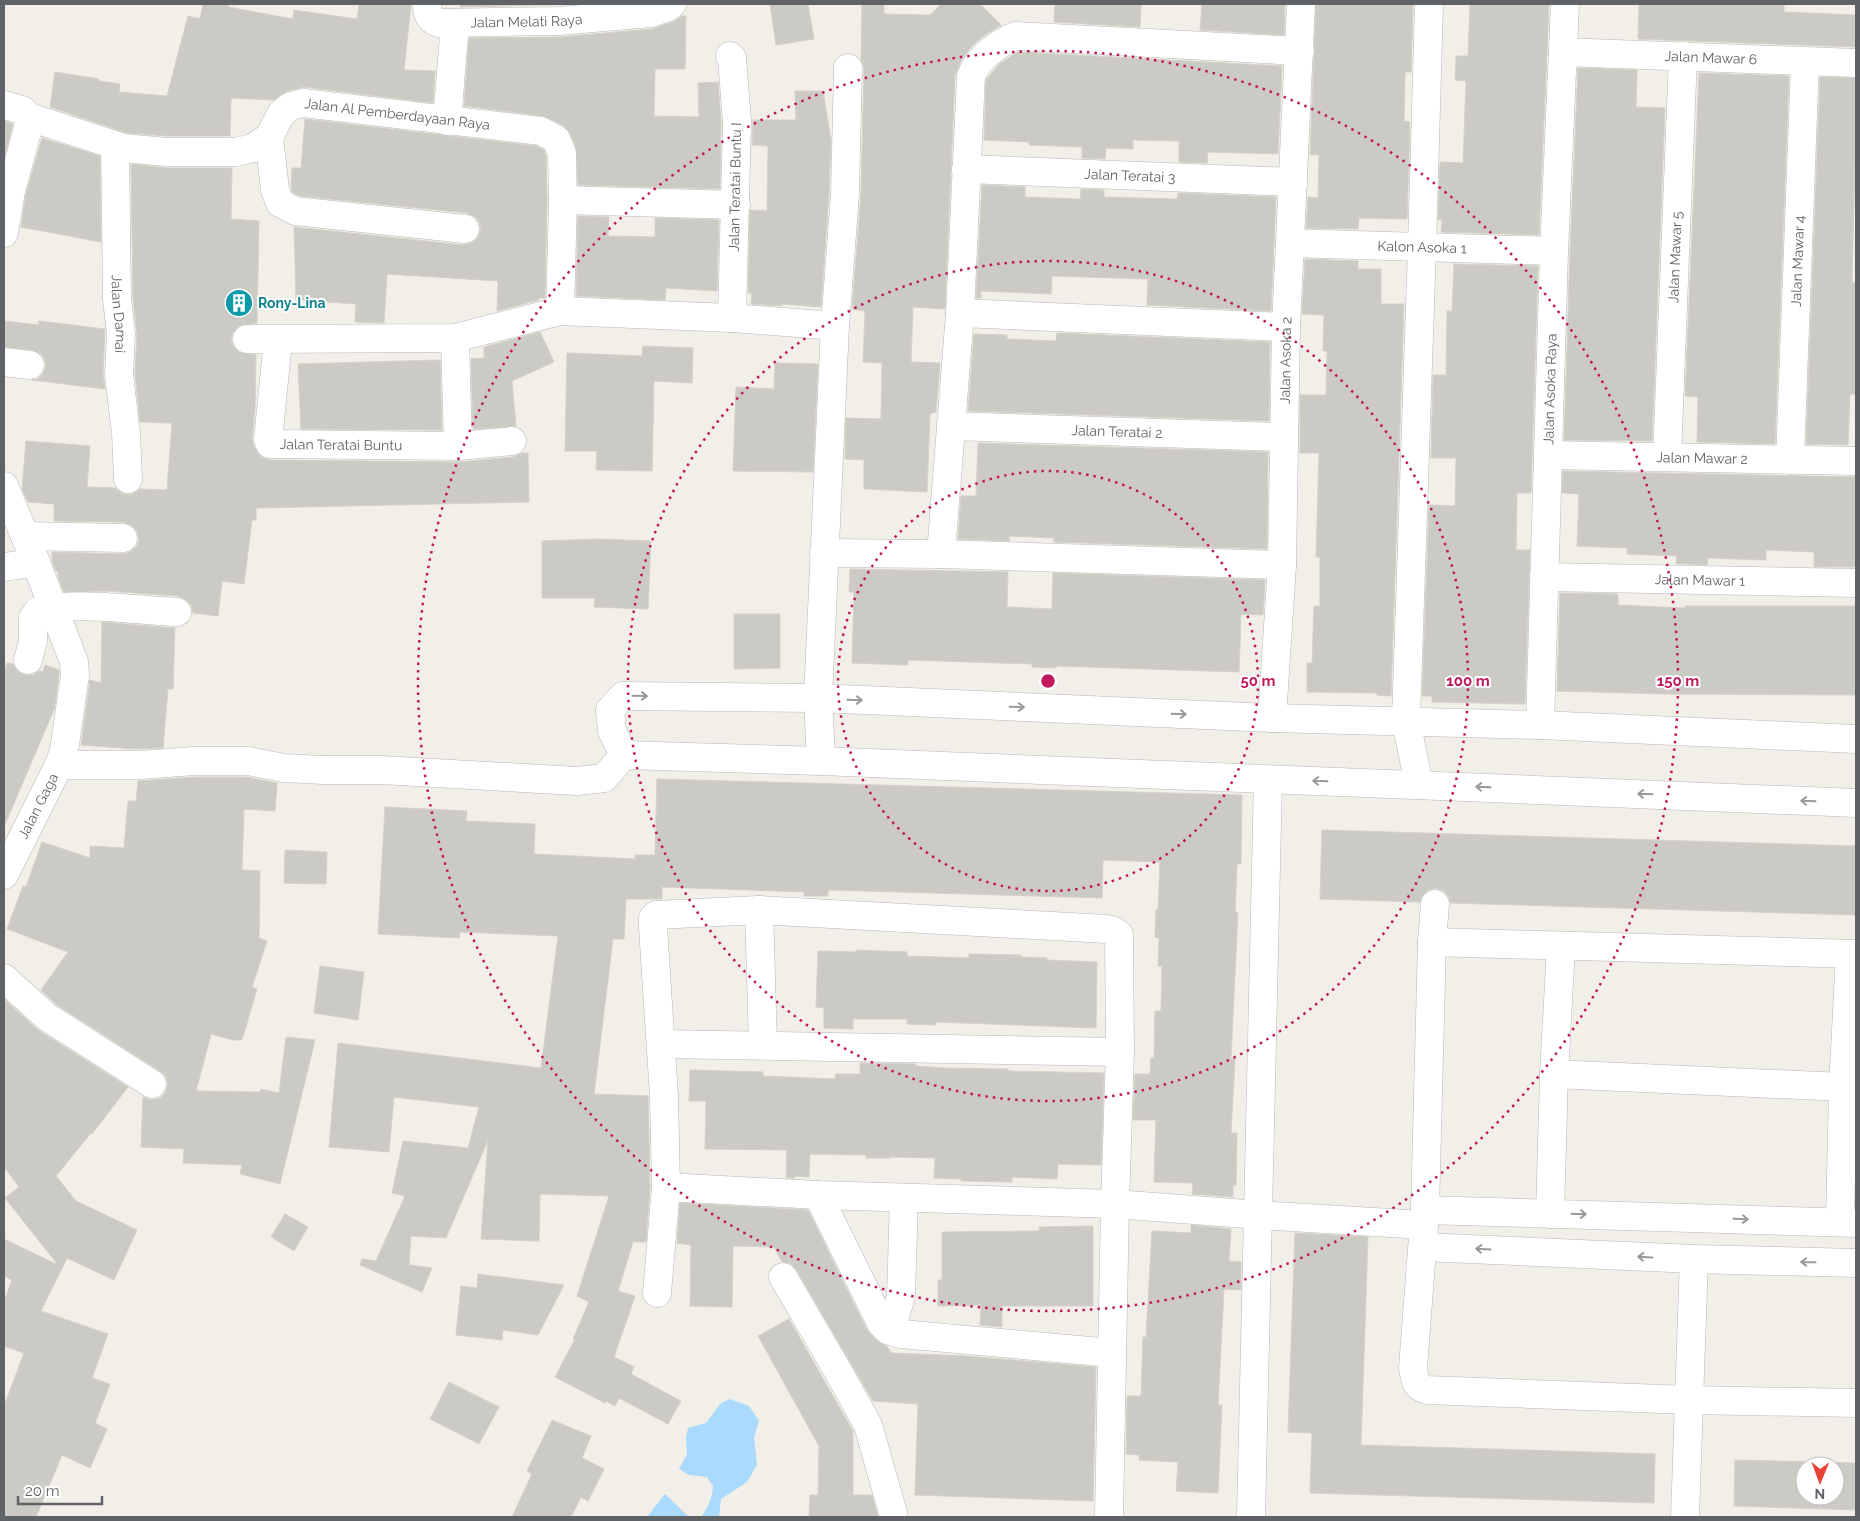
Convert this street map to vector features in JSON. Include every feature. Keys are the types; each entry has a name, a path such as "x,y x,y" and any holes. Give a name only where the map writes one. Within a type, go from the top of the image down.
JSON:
{"street":[{"name":"Jalan Melati Raya","path":"440,16 558,21 651,13 672,4"},
{"name":"Jalan Asoka 2","path":"1272,718 1282,565 1286,327 1301,4"},
{"path":"1419,785 1406,720 1429,4"},
{"name":"Jalan Asoka Raya","path":"1540,725 1554,251 1565,4"},
{"path":"440,16 447,121"},
{"path":"941,554 960,313 971,76 974,68 992,49 1014,36 1300,50"},
{"name":"Jalan Mawar 6","path":"1563,52 1856,64"},
{"name":"Jalan Teratai Buntu I","path":"730,56 732,58 737,122 732,318"},
{"name":"Jalan Mawar 5","path":"1667,457 1683,56"},
{"name":"Jalan Mawar 4","path":"1790,460 1805,63"},
{"path":"821,761 818,698 835,326 844,194 848,68"},
{"name":"Jalan Al Pemberdayaan Raya","path":"4,105 22,110 29,116 116,146 167,152 236,152 253,148 269,136 281,114 291,106 302,103 541,131 556,139 562,153 563,200 560,311"},
{"path":"4,233 11,191 29,124 29,116"},
{"path":"269,136 275,190 280,203 295,211 465,229"},
{"name":"Jalan Damai","path":"116,146 118,299 122,334 119,375 126,432 128,479"},
{"name":"Jalan Teratai 3","path":"966,169 1293,182"},
{"path":"563,200 736,205"},
{"name":"Kalon Asoka 1","path":"1290,244 1554,251"},
{"path":"247,340 454,338 560,311 732,318 835,326"},
{"path":"960,313 1286,327"},
{"path":"454,338 458,446"},
{"name":"Jalan Teratai Buntu","path":"278,340 268,440 270,444 458,446 512,441"},
{"path":"4,362 30,365"},
{"name":"Jalan Teratai 2","path":"951,426 1284,437"},
{"name":"Jalan Mawar 2","path":"1548,454 1856,461"},
{"name":"Jalan Gaga","path":"4,486 54,607 74,662 75,675 64,751 59,765 9,861 4,875"},
{"path":"4,567 26,564 30,548 123,538"},
{"path":"824,553 941,554 1282,565"},
{"name":"Jalan Mawar 1","path":"1544,577 1856,583"},
{"path":"28,660 33,641 33,618 38,611 54,607 82,607 178,612"},
{"path":"624,755 612,731 610,710 623,696 818,698 1272,718 1406,720 1856,739"},
{"path":"59,765 140,765 194,761 248,762 284,768 380,770 577,781 604,778 624,755"},
{"path":"624,755 821,761 1856,803"},
{"path":"1251,1517 1268,780"},
{"path":"1435,904 1432,942 1424,1227 1413,1368 1415,1383 1420,1388 1427,1390 1688,1400 1856,1403"},
{"path":"759,910 763,1045"},
{"path":"657,1293 666,1187 662,1044 654,918 656,915 759,910 1107,929 1114,931 1119,935 1120,1052 1115,1204 1110,1517"},
{"path":"1424,1227 1550,1214 1848,1223 1843,1087 1853,954 1432,942"},
{"path":"1550,1214 1554,1074 1561,947"},
{"path":"4,978 47,1017 152,1084"},
{"path":"662,1044 1120,1052"},
{"path":"1554,1074 1843,1087"},
{"path":"666,1187 818,1195 1115,1204 1424,1227 1694,1259 1856,1263"},
{"path":"818,1195 870,1302 888,1330 901,1334 1112,1353"},
{"path":"888,1330 895,1317 902,1296 904,1198"},
{"path":"1685,1517 1694,1259"},
{"path":"783,1277 868,1425 898,1516"}],"water":[{"path":"730,1399 749,1406 759,1421 754,1438 757,1465 747,1482 721,1499 719,1517 701,1517 710,1502 713,1486 707,1477 689,1475 679,1469 687,1454 686,1438 688,1428 706,1423 721,1403"},
{"path":"665,1494 689,1517 647,1517"}],"building":[{"path":"203,4 229,4 228,7 293,19 294,10 357,19 359,4 411,4 404,70 435,71 433,103 304,87 287,91 274,100 231,98 230,136 168,136 127,133 50,107 55,72 120,84 119,92 167,96 188,16 200,19"},
{"path":"461,4 577,4 460,7"},
{"path":"770,4 808,4 814,39 776,45"},
{"path":"862,4 884,4 884,14 930,15 941,4 980,4 1001,25 971,47 961,61 955,75 945,309 913,307 911,362 940,363 936,412 930,414 927,492 864,489 864,460 845,459 846,418 881,419 882,363 863,362 865,311 852,309 861,194 864,68 861,59"},
{"path":"1055,4 1141,4 1140,27 1054,22"},
{"path":"1202,4 1285,4 1284,35 1200,30"},
{"path":"1316,4 1413,4 1411,72 1405,72 1404,121 1410,122 1407,219 1359,218 1358,229 1306,228 1308,197 1318,198 1319,155 1310,155"},
{"path":"1470,4 1549,4 1539,235 1441,232 1442,220 1438,220 1440,162 1463,163 1466,81 1455,80 1456,56 1468,56"},
{"path":"1639,4 1784,4 1784,12 1856,15 1856,47 1638,39"},
{"path":"682,16 686,16 685,69 655,69 654,116 699,117 698,83 718,82 721,122 720,189 578,185 576,147 570,133 563,125 543,116 464,106 469,38 560,37 652,29 673,22"},
{"path":"1018,52 1282,66 1278,154 1208,152 1207,163 1179,162 1179,141 1133,140 1133,149 1106,148 1105,159 1082,158 1082,147 1029,145 1029,142 984,140 986,80 999,64"},
{"path":"1578,68 1637,70 1636,107 1665,108 1652,441 1564,440"},
{"path":"1699,73 1789,76 1775,444 1697,442 1698,397 1685,396"},
{"path":"1820,77 1856,78 1856,161 1852,282 1856,283 1856,394 1850,394 1848,445 1806,444"},
{"path":"795,91 823,91 831,140 821,307 751,304 752,293 748,293 750,210 767,211 768,146 752,145 753,120 796,120"},
{"path":"305,119 536,146 544,150 546,156 547,200 545,298 539,298 539,300 497,311 498,281 387,274 384,323 355,322 356,304 296,300 294,227 463,245 477,239 481,230 479,222 475,217 467,213 300,196 292,192 292,168 301,168"},
{"path":"4,121 13,124 4,158"},
{"path":"42,138 100,156 101,242 21,227 26,194"},
{"path":"131,164 167,168 232,168 231,219 259,221 257,323 239,326 233,332 231,340 239,352 256,355 255,409 252,439 254,447 261,457 270,460 458,462 513,457 522,453 528,453 529,502 256,508 256,520 252,520 244,584 222,581 218,616 193,613 191,605 185,599 178,596 108,591 64,592 58,577 58,571 56,571 52,561 52,552 123,554 130,552 137,546 139,539 137,531 131,525 123,522 54,521 54,504 28,502 22,489 26,441 90,446 87,487 115,488 121,493 128,495 140,489 167,490 172,423 140,422 135,374 137,335 133,298"},
{"path":"982,185 1025,187 1025,197 1080,199 1081,189 1104,190 1104,197 1177,199 1178,193 1276,197 1271,311 1147,305 1148,279 1052,276 1051,294 981,291 981,298 976,298"},
{"path":"578,216 609,217 608,236 655,237 655,218 719,220 717,291 666,288 665,300 576,296"},
{"path":"1305,259 1358,261 1358,269 1381,269 1381,304 1404,304 1391,696 1377,695 1377,693 1307,692 1307,663 1312,663 1314,606 1320,606 1320,557 1316,557 1319,453 1300,453 1300,395 1326,395 1327,351 1323,351 1324,315 1302,314"},
{"path":"1454,264 1538,266 1531,493 1517,493 1516,550 1530,550 1525,704 1432,702 1432,696 1422,696 1429,505 1455,506 1456,458 1431,458 1433,375 1446,375 1447,311 1452,311"},
{"path":"4,321 39,325 39,321 105,329 103,374 105,389 32,380 37,379 43,374 46,366 44,358 40,353 32,350 4,347"},
{"path":"540,332 554,362 512,381 516,426 473,429 471,359 484,358 484,347"},
{"path":"1057,333 1270,342 1269,421 968,411 974,334 1007,335 1007,339 1056,341"},
{"path":"643,346 693,348 692,383 654,381 652,471 596,470 597,451 565,451 567,353 642,356"},
{"path":"440,360 442,430 301,429 298,364"},
{"path":"775,363 818,364 813,472 733,471 736,387 774,389"},
{"path":"978,443 1268,452 1267,549 1054,542 1054,538 1009,536 1009,541 958,539 961,496 976,496"},
{"path":"1563,471 1856,477 1856,567 1814,567 1814,552 1766,550 1766,560 1708,558 1707,565 1676,564 1677,556 1627,554 1627,548 1577,546 1579,494 1562,493"},
{"path":"597,539 651,541 648,609 594,607 595,598 542,598 542,541"},
{"path":"850,569 1008,572 1007,607 1052,609 1053,573 1265,580 1263,615 1241,614 1239,672 1057,666 1056,668 1032,667 1032,664 908,660 908,665 852,663 854,592 849,592"},
{"path":"1560,593 1618,594 1618,605 1685,608 1685,606 1856,606 1856,695 1664,694 1557,691"},
{"path":"734,614 780,614 780,668 734,669"},
{"path":"102,622 175,628 173,689 168,689 163,748 136,749 81,745 90,680 101,683"},
{"path":"7,663 13,664 17,671 25,675 33,675 39,671 43,672 45,665 59,670 59,674 55,707 4,827 4,678"},
{"path":"195,777 246,777 277,783 275,811 244,809 242,870 260,871 259,938 267,941 252,987 257,989 242,1040 233,1040 211,1034 196,1091 260,1092 261,1089 279,1093 286,1037 315,1040 280,1184 240,1174 242,1165 183,1163 184,1149 141,1147 143,1097 151,1100 160,1098 165,1093 168,1085 166,1076 57,1005 41,990 68,952 7,929 23,886 26,887 42,842 90,858 90,846 124,848 128,801 136,801 138,781"},
{"path":"657,779 1242,795 1241,864 1237,864 1235,912 1238,912 1231,1059 1235,1059 1231,1133 1237,1133 1236,1185 1233,1185 1233,1197 1192,1194 1193,1183 1154,1182 1156,1120 1133,1120 1135,1074 1150,1074 1151,1058 1154,1058 1155,1011 1161,1011 1162,966 1158,966 1159,938 1155,937 1160,862 1103,860 1102,898 828,890 828,896 804,896 804,892 662,887 662,899 626,899 624,939 613,939 594,1094 648,1096 650,1187 646,1242 633,1242 618,1291 635,1296 614,1357 634,1367 631,1374 681,1401 668,1424 619,1398 615,1406 606,1401 605,1403 555,1377 575,1339 573,1339 589,1302 577,1296 609,1196 540,1194 539,1241 481,1239 488,1140 446,1238 411,1236 409,1265 432,1268 422,1292 360,1265 362,1259 376,1261 405,1196 392,1193 403,1141 468,1148 479,1107 394,1097 389,1152 329,1147 338,1043 541,1068 558,936 460,932 459,938 378,934 385,807 467,811 466,821 535,824 534,854 635,859 635,855 655,855"},
{"path":"1322,830 1856,846 1856,915 1450,903 1449,897 1444,891 1436,888 1428,890 1422,896 1420,902 1320,899"},
{"path":"285,850 327,852 326,884 284,883"},
{"path":"856,950 907,952 907,956 969,958 969,954 1021,955 1021,957 1047,958 1047,960 1097,962 1096,1028 936,1022 935,1025 907,1024 907,1019 853,1019 853,1029 824,1028 824,1008 816,1007 818,951 856,952"},
{"path":"320,966 364,972 358,1020 314,1013"},
{"path":"4,999 38,1030 128,1087 92,1134 56,1176 76,1201 137,1230 114,1280 67,1258 41,1311 108,1334 92,1378 110,1384 95,1423 107,1429 90,1468 62,1455 36,1517 4,1517 4,1406 24,1353 4,1346 4,1302 12,1280 4,1276 4,1239 58,1265 5,1198 19,1187 4,1167"},
{"path":"860,1063 916,1064 916,1066 944,1068 1008,1069 1008,1071 1104,1073 1101,1165 1058,1164 1057,1179 1012,1177 1012,1182 961,1181 961,1179 934,1178 935,1158 866,1158 866,1155 810,1154 809,1177 794,1176 795,1178 786,1178 787,1150 705,1149 706,1101 689,1101 690,1070 763,1072 763,1076 835,1079 836,1074 860,1074"},
{"path":"680,1203 808,1210 867,1330 877,1341 887,1346 891,1353 966,1356 1096,1367 1093,1501 915,1495 918,1404 873,1401 796,1269 790,1263 782,1262 774,1247 733,1246 732,1307 690,1306 691,1245 677,1243"},
{"path":"285,1214 308,1227 294,1251 271,1237"},
{"path":"1191,1225 1231,1229 1229,1261 1241,1262 1241,1290 1224,1289 1218,1405 1222,1405 1218,1493 1176,1491 1178,1462 1139,1460 1140,1455 1126,1454 1127,1396 1141,1396 1143,1337 1146,1337 1152,1231 1191,1233"},
{"path":"1093,1226 1093,1306 1002,1306 1002,1327 980,1325 981,1305 938,1306 938,1280 942,1280 942,1232 1039,1231 1039,1227"},
{"path":"1295,1233 1368,1237 1361,1445 1655,1454 1654,1503 1310,1493 1312,1433 1288,1432"},
{"path":"478,1274 564,1285 538,1335 503,1330 502,1340 456,1335 461,1286 477,1288"},
{"path":"789,1319 853,1431 853,1495 872,1495 878,1517 809,1517 810,1495 818,1495 819,1446 758,1336"},
{"path":"449,1382 499,1407 479,1444 430,1419"},
{"path":"552,1420 591,1436 582,1458 604,1469 588,1501 581,1497 571,1517 512,1517 532,1474 527,1471"},
{"path":"1735,1460 1795,1461 1795,1506 1845,1506 1845,1463 1856,1463 1856,1510 1734,1506"}],"place":[{"name":"Rony-Lina","path":"239,303"}]}
